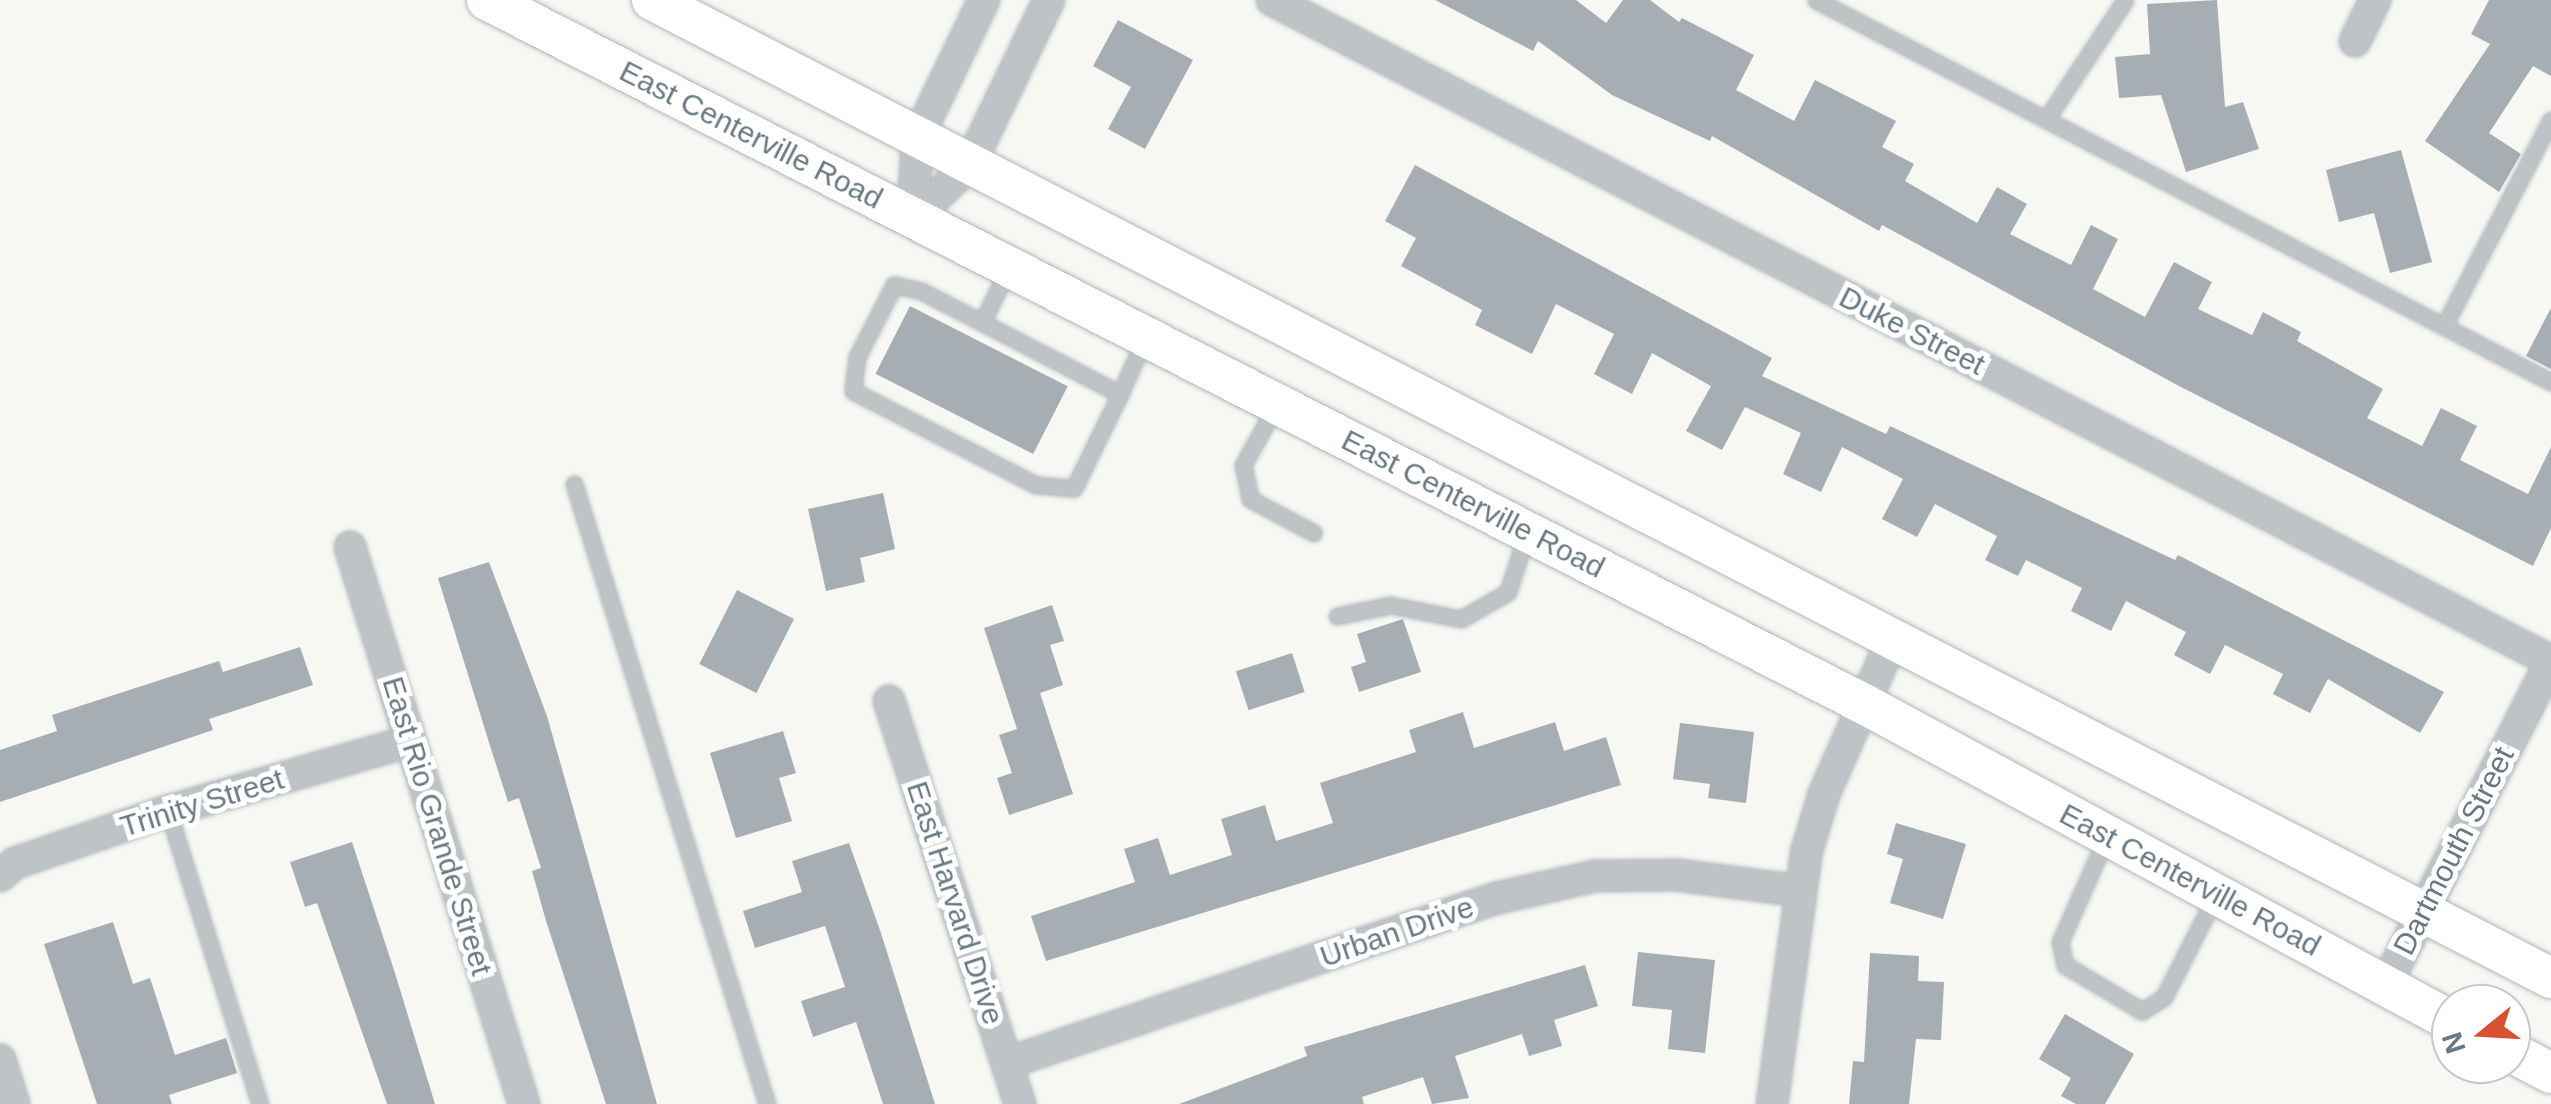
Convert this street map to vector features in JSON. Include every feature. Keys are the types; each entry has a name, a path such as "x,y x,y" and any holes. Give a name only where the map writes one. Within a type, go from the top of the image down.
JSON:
{"main road":[{"name":"East Centerville Road","path":"488,0 1864,704 2431,1010"},
{"path":"652,0 969,166 1894,636 2551,978"}],"street":[{"path":"913,218 917,139 984,0"},
{"path":"913,218 969,166 1049,0"},
{"name":"Duke Street","path":"1272,0 2551,662"},
{"path":"2355,40 2374,0"},
{"name":"East Rio Grande Street","path":"350,548 524,1104"},
{"path":"1772,1104 1800,891 1824,794 1894,636"},
{"name":"Dartmouth Street","path":"2385,986 2551,662"},
{"name":"East Harvard Drive","path":"890,701 1020,1104"},
{"name":"Trinity Street","path":"0,876 15,864 168,812 410,740"},
{"name":"Urban Drive","path":"1007,1063 1497,898 1595,876 1677,875 1800,891"},
{"path":"0,1060 14,1104"}],"lane":[{"path":"1816,0 2551,382"},
{"path":"2047,118 2125,0"},
{"path":"2444,326 2551,120"},
{"path":"983,321 1009,267"},
{"path":"1120,394 983,321 894,286 856,357 854,391 1036,485 1074,488 1120,394 1145,337"},
{"path":"1277,404 1243,464 1250,500 1314,533"},
{"path":"574,484 767,1104"},
{"path":"1337,616 1390,604 1461,618 1508,592 1528,532"},
{"path":"168,812 260,1104"},
{"path":"2107,836 2060,942 2065,965 2142,1011 2164,996 2216,895"}],"building":[{"path":"1435,0 1576,0 1606,23 1623,0 1650,0 1679,22 1682,18 1754,55 1736,90 1794,121 1815,80 1896,121 1882,147 1914,164 1905,181 1977,223 1997,187 2027,204 2010,234 2071,265 2091,225 2118,239 2093,289 2145,317 2174,262 2212,282 2198,309 2252,335 2263,312 2301,332 2297,341 2383,389 2367,418 2422,446 2441,408 2477,426 2460,460 2528,494 2551,447 2551,528 2533,566 2179,386 1882,225 1879,231 1712,136 1710,141 1612,95 1538,41 1533,51"},
{"path":"2217,0 2225,107 2243,102 2259,149 2186,172 2161,95 2119,98 2115,57 2150,54 2147,4"},
{"path":"2489,0 2551,0 2551,76 2533,66 2489,133 2521,154 2499,192 2425,141 2490,44 2471,34"},
{"path":"1118,20 1193,60 1145,149 1108,129 1131,87 1093,66"},
{"path":"2401,150 2432,262 2390,273 2374,213 2339,222 2326,170"},
{"path":"1415,165 1772,358 1762,376 1886,434 1890,426 2175,560 2178,555 2444,692 2420,733 2328,679 2310,713 2273,694 2283,674 2225,645 2210,674 2174,655 2186,632 2126,601 2111,631 2071,611 2082,588 2026,560 2018,576 1985,560 1997,536 1935,504 1917,537 1882,519 1903,479 1842,447 1821,492 1783,474 1801,433 1745,407 1722,450 1686,431 1711,386 1652,353 1632,394 1594,374 1614,334 1556,304 1532,354 1475,325 1482,310 1401,266 1416,238 1385,221"},
{"path":"910,306 1068,386 1033,454 875,374"},
{"path":"2551,308 2551,369 2526,356"},
{"path":"883,493 895,549 860,558 865,582 826,591 808,509"},
{"path":"489,562 547,716 657,1104 606,1104 546,921 532,871 541,868 519,798 508,802 438,578"},
{"path":"737,590 794,619 756,693 699,664"},
{"path":"1052,605 1064,641 1050,645 1063,685 1040,693 1073,794 1009,815 997,778 1012,773 999,735 1017,729 984,628"},
{"path":"1403,619 1421,672 1359,692 1351,667 1366,662 1357,634"},
{"path":"300,647 313,685 209,719 213,730 0,802 0,750 57,731 52,715 219,661 223,672"},
{"path":"1292,653 1305,692 1249,710 1236,671"},
{"path":"1463,712 1474,748 1555,722 1564,751 1606,737 1621,785 1046,961 1031,916 1135,882 1124,849 1158,838 1170,875 1232,855 1221,819 1265,805 1276,841 1333,823 1320,783 1416,752 1409,730"},
{"path":"1680,723 1754,732 1746,803 1708,798 1710,784 1673,779"},
{"path":"783,731 796,773 779,778 792,821 736,838 710,753"},
{"path":"1896,823 1966,844 1943,919 1890,903 1903,859 1887,854"},
{"path":"352,842 435,1104 387,1104 317,903 305,907 290,862"},
{"path":"849,843 935,1104 883,1104 856,1022 813,1037 801,1001 845,987 825,926 755,948 743,911 802,892 792,861"},
{"path":"113,922 133,984 150,978 175,1055 226,1038 237,1073 169,1095 172,1104 97,1104 44,944"},
{"path":"1638,952 1715,960 1705,1053 1668,1049 1672,1010 1632,1006"},
{"path":"1870,953 1919,956 1918,981 1944,982 1941,1040 1916,1039 1909,1104 1849,1104 1853,1061 1864,1062"},
{"path":"1585,965 1598,1006 1554,1020 1562,1046 1529,1056 1522,1034 1455,1056 1469,1098 1432,1104 1423,1077 1362,1097 1364,1104 1179,1104 1307,1056 1304,1047"},
{"path":"2065,1014 2134,1054 2105,1104 2076,1104 2061,1096 2071,1078 2039,1059"}]}
